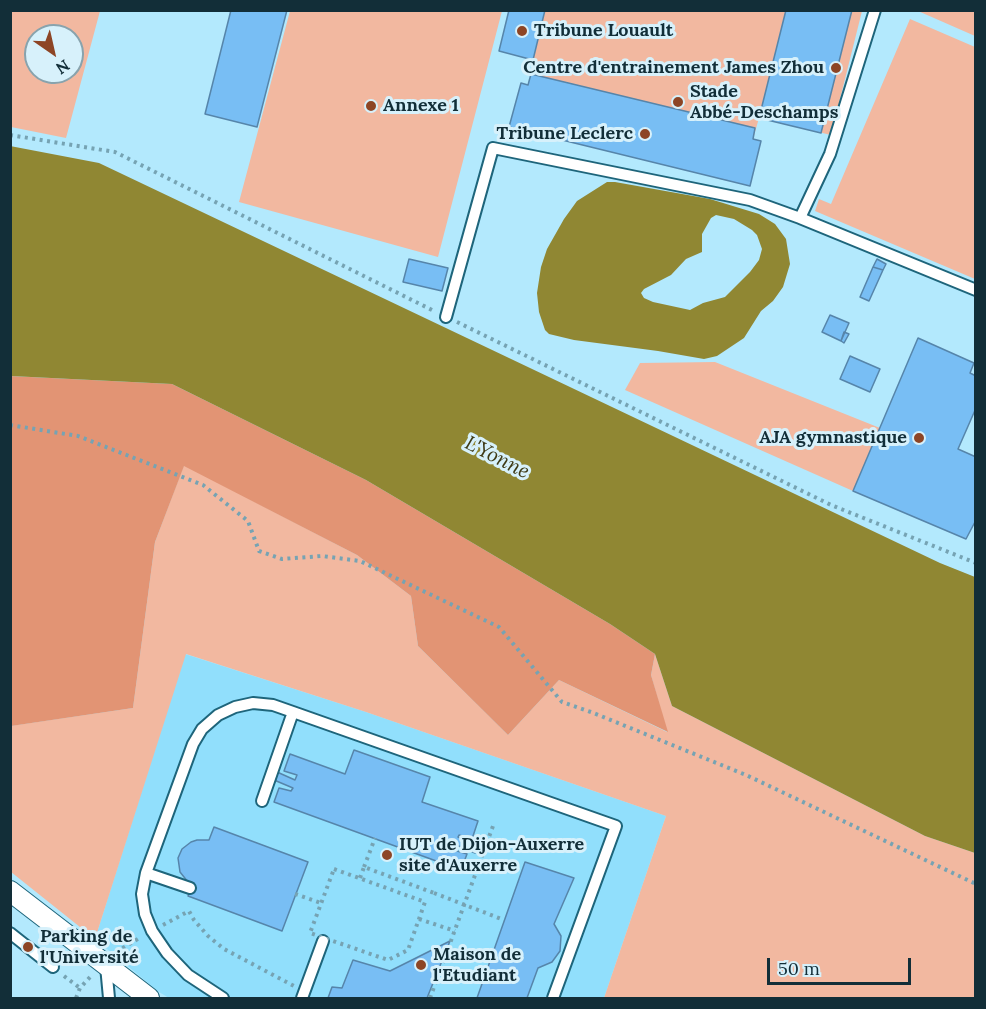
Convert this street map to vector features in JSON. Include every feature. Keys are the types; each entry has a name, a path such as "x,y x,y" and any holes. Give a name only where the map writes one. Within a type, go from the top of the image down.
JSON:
{"street":[{"path":"10,891 149,999"}],"lane":[{"path":"800,218 830,154 875,10"},
{"path":"446,317 493,148 750,200 800,218 975,290"},
{"path":"223,999 188,975 167,953 145,914 142,894 146,873 197,736 218,715 235,707 253,704 273,705 616,826 554,999"},
{"path":"262,801 293,712"},
{"path":"146,873 190,888"},
{"path":"10,933 53,967"},
{"path":"304,995 323,941"},
{"path":"104,964 109,999"}],"path":[{"path":"10,135 115,152 831,505 975,563"},
{"path":"10,424 78,436 203,485 248,521 259,551 282,560 322,556 360,561 499,627 562,702 746,776 975,884"},
{"path":"429,999 494,826"},
{"path":"360,878 375,838"},
{"path":"364,867 504,920"},
{"path":"334,869 360,878 425,902 408,950 388,960 310,933 334,869"},
{"path":"296,894 321,903"},
{"path":"76,999 80,988 104,964 109,954 189,911 208,936 224,949 304,995"},
{"path":"419,919 455,931"},
{"path":"53,967 80,988"}],"shaded area":[{"path":"10,11 100,11 84,71 84,24 24,24 24,84 80,84 66,138 11,127"},
{"name":"Annexe 1","path":"290,11 502,11 438,257 239,202"},
{"name":"Stade Abbé-Deschamps","path":"509,11 862,11 831,135 759,118 753,139 761,141 750,186 509,127 521,83 529,85 533,60 499,51"},
{"path":"918,11 975,11 975,36"},
{"path":"910,19 975,47 975,279 815,211 819,199 831,204"},
{"path":"715,362 880,428 853,491 625,390 640,363"},
{"path":"10,376 172,384 366,480 610,624 655,654 651,675 668,732 559,680 508,735 418,646 411,596 357,555 184,466 155,542 133,708 11,726"},
{"path":"184,465 357,555 411,596 418,646 508,735 559,680 667,732 651,675 655,654 672,706 925,836 975,853 975,998 604,998 666,816 366,712 186,654 95,939 11,872 10,726 133,708 155,542"},
{"name":"IUT de Dijon-Auxerre site d'Auxerre","path":"185,654 366,712 666,816 604,998 169,998 159,992 95,939"}],"water":[{"name":"L'Yonne","path":"10,146 99,163 940,563 975,577 975,853 925,836 672,706 655,654 610,624 366,480 172,384 11,376"},
{"path":"607,182 615,182 710,199 759,214 775,224 786,239 790,264 783,287 773,301 761,311 744,338 717,356 704,359 574,340 549,334 545,330 539,312 537,293 541,267 547,249 577,201","holes":["716,215 734,219 757,235 762,249 759,260 750,272 725,297 703,303 690,310 644,298 641,293 644,289 671,275 686,259 702,252 702,234 711,218"]}],"building":[{"path":"231,10 287,10 257,127 205,114"},
{"name":"Tribune Louault","path":"509,10 545,10 533,60 499,51"},
{"path":"786,10 852,10 821,133 759,118"},
{"name":"Tribune Leclerc","path":"531,74 755,128 753,139 761,141 750,186 509,127 521,83 528,85"},
{"path":"409,259 448,268 442,291 403,282"},
{"path":"877,259 886,264 883,270 873,267"},
{"path":"873,267 883,270 869,301 860,297"},
{"path":"830,315 849,323 841,341 822,332"},
{"path":"844,332 849,334 844,343 841,341"},
{"name":"AJA gymnastique","path":"918,338 974,363 970,373 976,376 976,408 958,449 976,457 976,520 966,539 853,491"},
{"path":"850,356 880,369 870,392 840,379"},
{"path":"354,750 430,777 422,802 478,821 472,839 459,835 458,837 478,845 475,853 456,845 454,850 467,854 461,870 274,802 279,788 291,791 293,788 274,780 277,772 295,780 297,775 284,771 290,754 345,774"},
{"path":"214,827 308,862 282,931 188,896 193,884 188,882 180,872 178,858 182,849 191,842 209,840"},
{"path":"525,862 574,878 554,924 561,936 560,951 552,962 538,968 527,998 477,998"},
{"name":"Maison de l'Etudiant","path":"450,941 427,998 328,998 332,987 342,988 353,960 390,971"}],"place":[{"name":"Tribune Louault","path":"522,31"},
{"name":"Centre d'entrainement James Zhou","path":"836,68"},
{"name":"Stade Abbé-Deschamps","path":"678,102"},
{"name":"Annexe 1","path":"371,106"},
{"name":"Tribune Leclerc","path":"645,134"},
{"name":"AJA gymnastique","path":"919,438"},
{"name":"IUT de Dijon-Auxerre site d'Auxerre","path":"387,855"},
{"name":"Parking de l'Université","path":"28,947"},
{"name":"Maison de l'Etudiant","path":"421,965"}]}
